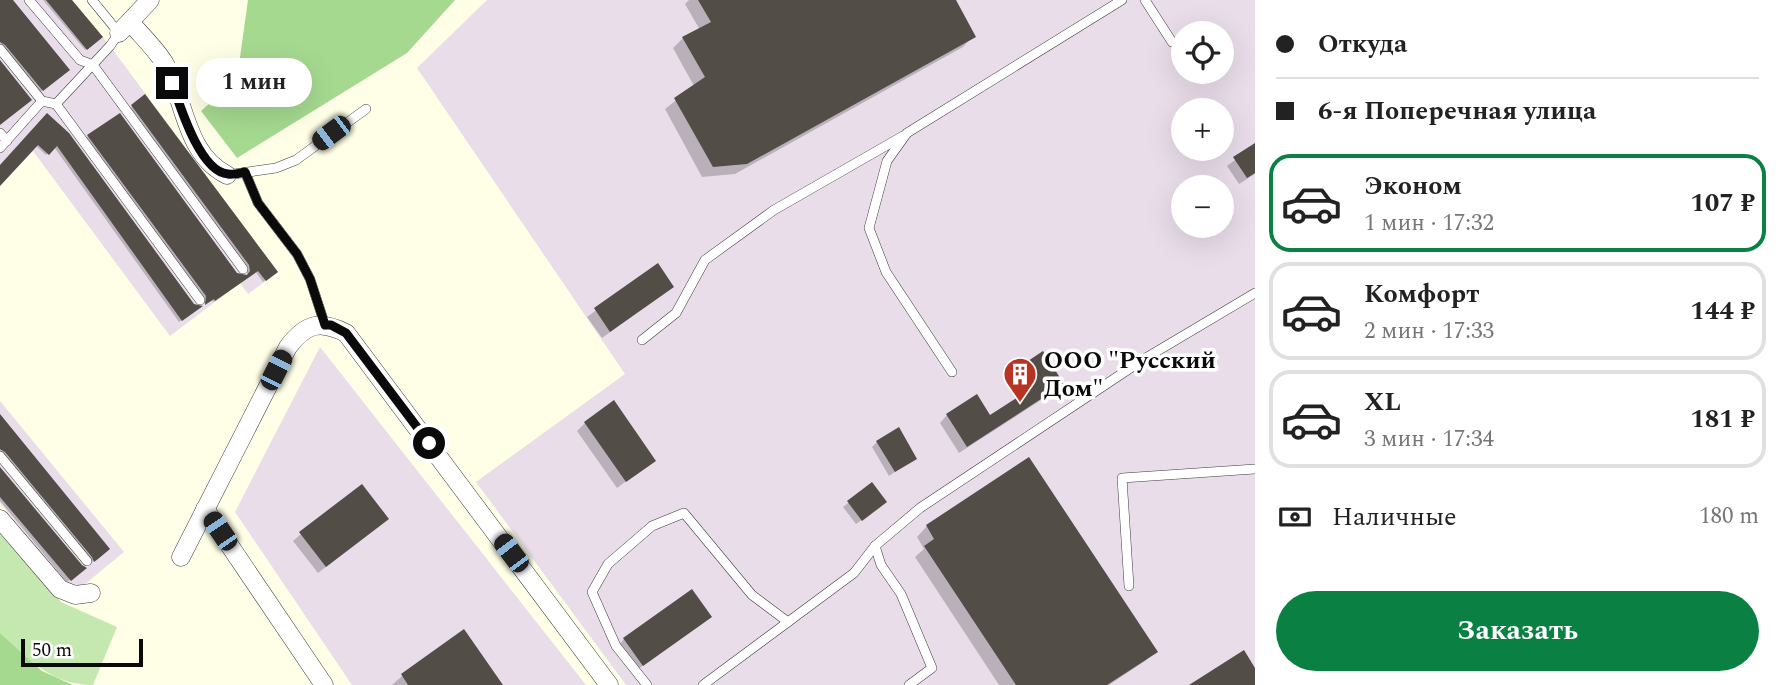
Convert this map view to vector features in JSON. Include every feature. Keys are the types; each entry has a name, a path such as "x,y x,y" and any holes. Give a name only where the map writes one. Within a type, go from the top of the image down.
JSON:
{"street":[{"path":"150,0 125,27 164,64 185,119 200,150 213,168 236,173"},
{"path":"181,557 288,347 299,333 314,325 331,325 346,333 609,685"},
{"path":"205,509 324,685"},
{"path":"0,519 60,589 75,595 91,593"}],"lane":[{"path":"29,0 80,60 93,65 243,269"},
{"path":"56,104 125,27 92,0"},
{"path":"642,340 676,313 705,260 774,211 907,133 1122,0"},
{"path":"1145,0 1171,40"},
{"path":"0,49 42,101 56,104 200,300"},
{"path":"2,140 42,101"},
{"path":"325,325 310,279 297,254 236,173 276,168 296,160 366,109"},
{"path":"907,133 887,161 869,228 886,272 952,372"},
{"path":"703,685 854,573 875,546 932,500 1144,359 1255,293"},
{"path":"0,456 87,561"},
{"path":"1129,586 1122,478 1255,469"},
{"path":"647,685 616,646 593,592 608,564 652,526 684,513 752,595 788,622"},
{"path":"875,546 881,565 901,594 932,668 909,685"}],"shaded area":[{"path":"0,0 72,0 110,46 278,272 248,294 240,283 170,336 33,151 0,186"},
{"path":"487,0 1255,0 1255,685 626,685 476,482 625,374 417,68"},
{"path":"320,347 586,685 352,685 235,512"},
{"path":"0,401 124,552 74,593 0,503"}],"green space":[{"path":"248,0 455,0 407,53 237,158 201,111 237,79"},
{"path":"0,530 61,602 117,627 93,685 65,681 42,669 0,633"},
{"path":"0,633 42,671 73,685 0,685"}],"building":[{"path":"0,0 13,0 70,70 43,91 0,42"},
{"path":"46,0 72,0 103,37 87,50"},
{"path":"698,0 956,0 976,37 747,164 713,167 674,98 705,77 682,37 711,22"},
{"path":"0,60 32,100 0,125"},
{"path":"145,94 278,272 266,281 258,271 205,305 206,296 87,135 120,113 237,273 247,275 250,271 249,265 131,105"},
{"path":"47,113 69,133 194,304 203,306 182,321 57,146 49,155 38,145 0,186 0,165"},
{"path":"1255,143 1255,173 1247,178 1234,156"},
{"path":"658,263 674,287 610,332 594,308"},
{"name":"ООО \"Русский Дом\"","path":"1043,351 1064,384 967,447 946,414 977,394 990,415 1026,392 1013,371"},
{"path":"614,400 656,461 626,482 584,422"},
{"path":"0,414 110,549 94,562 0,449"},
{"path":"899,427 917,459 895,472 876,441"},
{"path":"1029,457 1158,652 1107,685 1016,685 924,546 934,539 926,525"},
{"path":"0,467 87,568 71,581 0,497"},
{"path":"872,482 887,502 862,521 847,501"},
{"path":"362,484 389,519 326,567 299,532"},
{"path":"692,589 712,617 643,666 623,638"},
{"path":"464,629 503,685 408,685 401,674"},
{"path":"1244,650 1255,668 1255,685 1189,685"}],"place":[{"name":"ООО \"Русский Дом\"","path":"1020,404"}],"route":[{"path":"172,83 200,150 213,168 227,175 245,172 258,203 297,254 310,279 325,325 331,325 346,333 429,443"}]}
